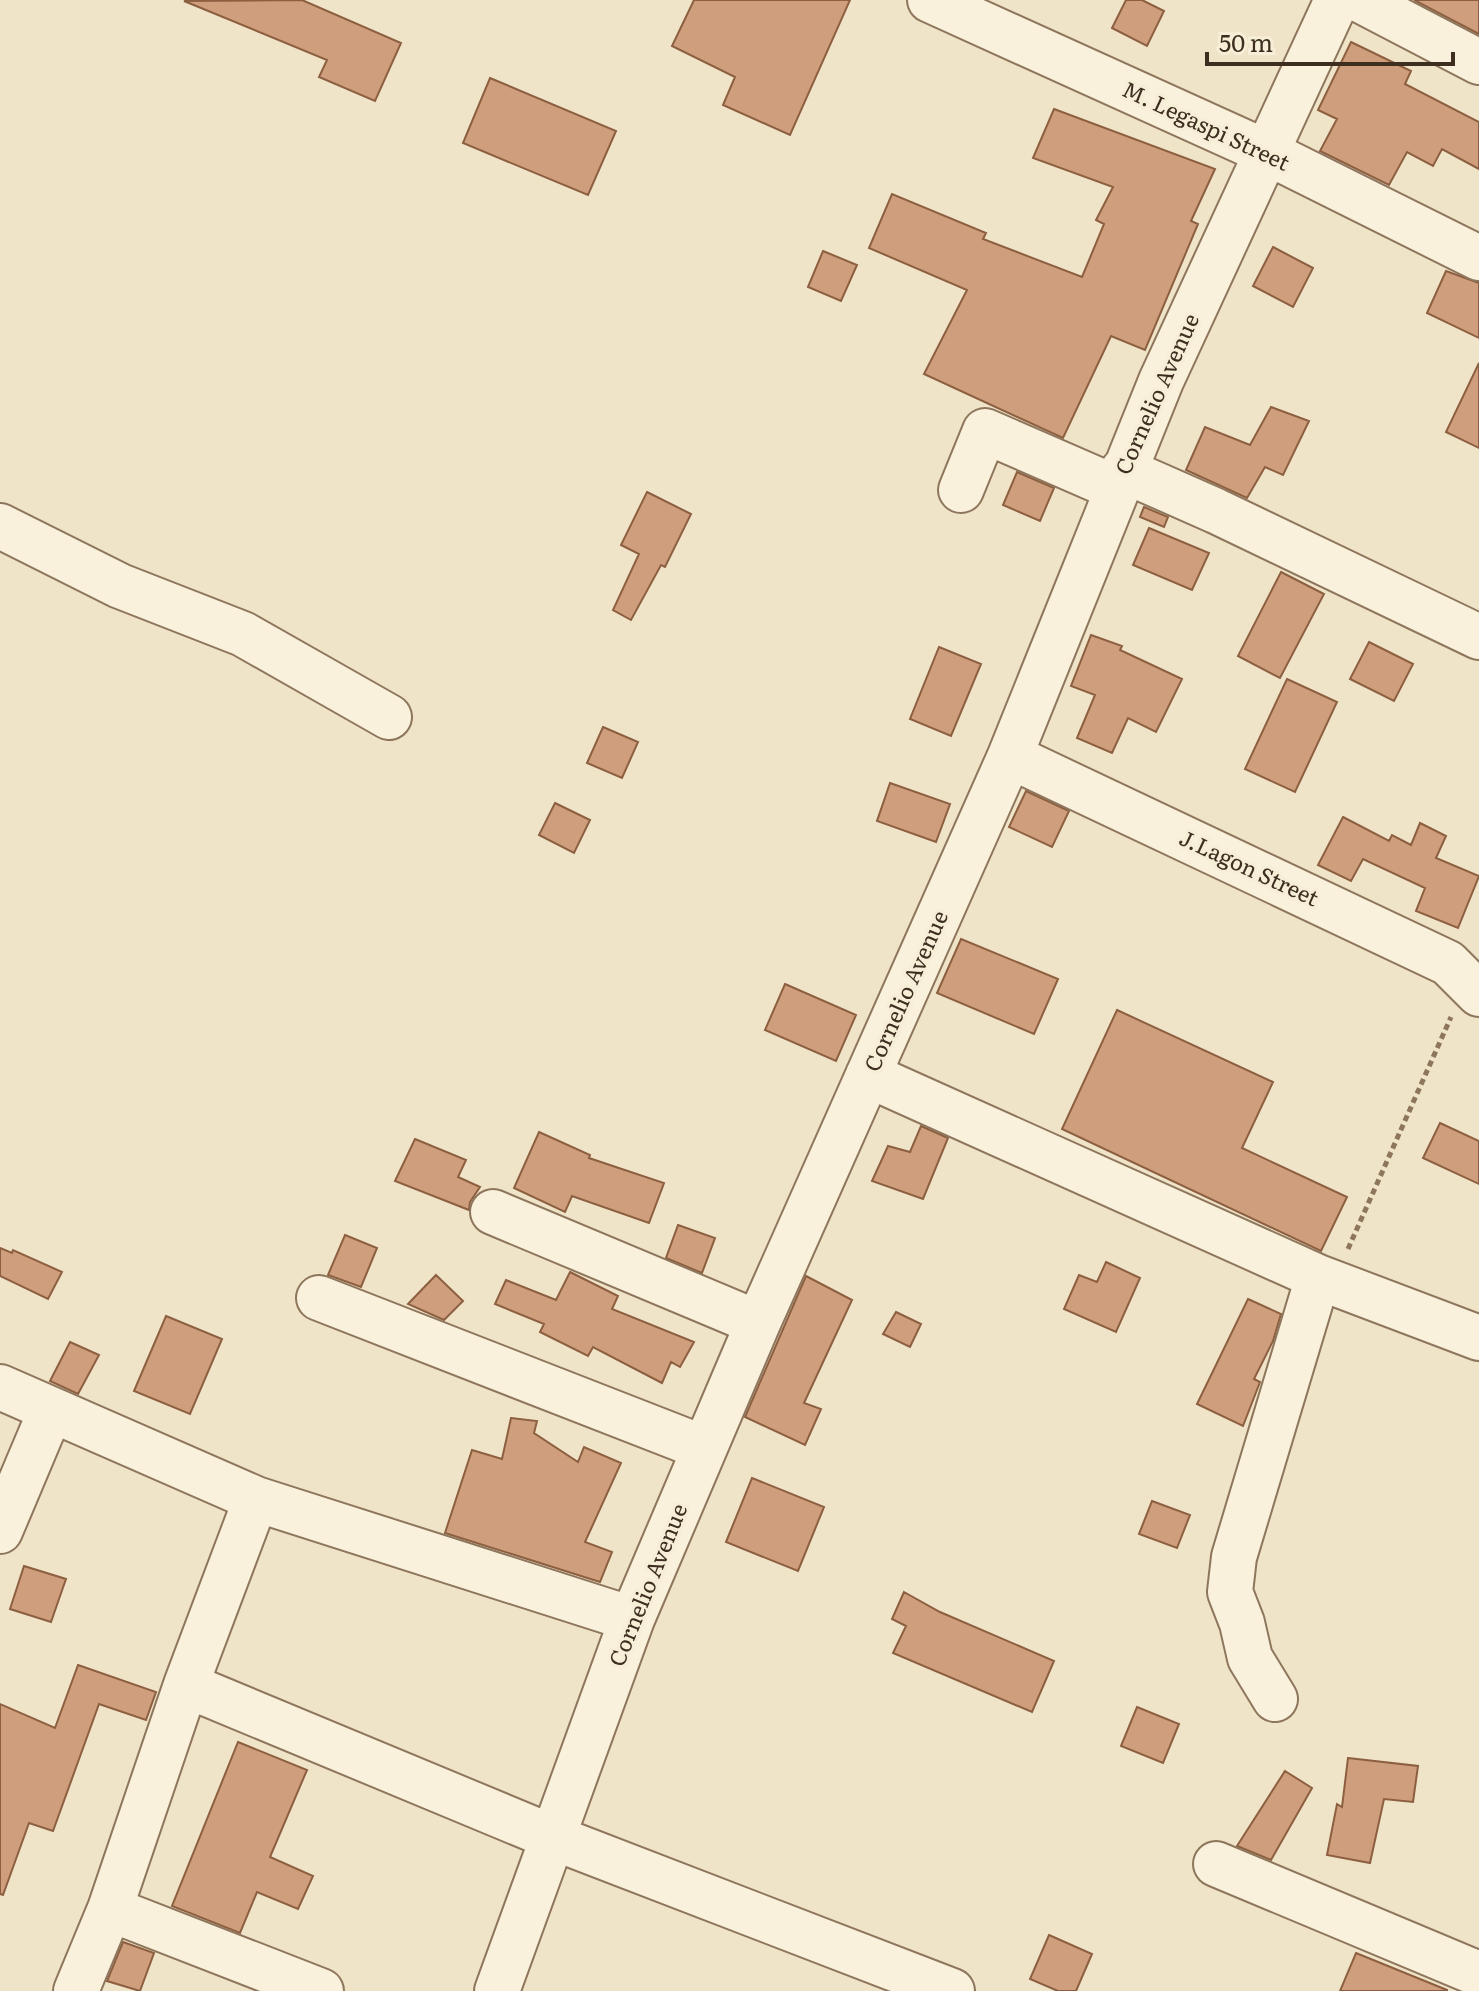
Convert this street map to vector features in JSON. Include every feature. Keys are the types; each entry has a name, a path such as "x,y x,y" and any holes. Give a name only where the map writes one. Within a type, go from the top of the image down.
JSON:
{"street":[{"name":"M. Legaspi Street","path":"930,0 1268,153 1479,258"},
{"name":"Cornelio Avenue","path":"497,1991 632,1619 704,1448 1010,756 1161,381 1337,0"},
{"path":"1360,0 1479,62"},
{"path":"961,490 985,431 1216,511 1479,637"},
{"path":"0,526 120,586 243,634 389,717"},
{"name":"J.Lagon Street","path":"1010,756 1413,945 1448,963 1475,982"},
{"path":"868,1075 1326,1280 1479,1338"},
{"path":"493,1212 758,1323"},
{"path":"1275,1699 1250,1658 1242,1623 1230,1592 1234,1557 1326,1280"},
{"path":"319,1298 704,1448"},
{"path":"0,1387 256,1499 632,1619"},
{"path":"0,1531 51,1410"},
{"path":"76,1991 110,1909 186,1685 256,1499"},
{"path":"186,1685 552,1837 928,1986"},
{"path":"1216,1864 1479,1974"},
{"path":"110,1909 263,1981 321,1991"}],"path":[{"path":"1326,1280 1475,982"}],"building":[{"path":"302,0 401,43 375,101 319,77 327,60 184,1"},
{"path":"694,0 850,0 790,135 723,105 735,77 672,46"},
{"path":"1126,0 1142,0 1164,11 1147,46 1112,28"},
{"path":"1414,0 1479,0 1479,34"},
{"path":"1351,42 1411,71 1405,84 1479,122 1479,169 1442,149 1433,166 1407,152 1389,185 1320,151 1337,119 1318,110"},
{"path":"490,78 616,131 588,195 463,143"},
{"path":"1054,109 1215,169 1191,221 1198,224 1145,350 1111,336 1063,438 924,374 967,290 869,248 892,194 986,233 983,239 1082,277 1104,224 1096,220 1113,187 1033,158"},
{"path":"1273,247 1313,268 1293,307 1253,286"},
{"path":"823,251 857,265 841,301 808,287"},
{"path":"1446,271 1479,283 1479,338 1427,313"},
{"path":"1479,363 1479,448 1446,432"},
{"path":"1271,407 1309,421 1283,475 1265,467 1247,498 1186,470 1205,427 1250,445"},
{"path":"1017,472 1054,488 1040,521 1003,505"},
{"path":"647,492 691,514 665,567 661,565 631,620 613,610 639,554 621,545"},
{"path":"1144,507 1168,517 1164,527 1140,517"},
{"path":"1149,528 1209,553 1192,590 1133,565"},
{"path":"1281,572 1324,594 1280,678 1238,656"},
{"path":"1091,635 1122,646 1120,650 1182,679 1156,732 1128,718 1112,753 1077,738 1095,695 1071,686"},
{"path":"1369,642 1413,664 1394,701 1350,679"},
{"path":"939,647 981,664 951,736 910,719"},
{"path":"1287,679 1337,702 1295,792 1245,769"},
{"path":"603,727 638,742 622,778 587,763"},
{"path":"890,783 950,804 936,842 877,821"},
{"path":"1026,791 1069,811 1052,847 1009,827"},
{"path":"555,803 590,820 574,853 539,835"},
{"path":"1343,817 1389,841 1392,835 1411,845 1420,823 1446,836 1436,858 1479,876 1458,928 1416,911 1425,888 1363,859 1351,881 1318,865"},
{"path":"961,939 1058,979 1034,1034 937,993"},
{"path":"785,984 856,1015 836,1061 765,1030"},
{"path":"1117,1010 1273,1082 1242,1148 1347,1197 1321,1251 1062,1129"},
{"path":"1440,1123 1479,1141 1479,1184 1423,1158"},
{"path":"921,1126 948,1138 923,1199 872,1181 888,1146 910,1152"},
{"path":"539,1132 590,1155 589,1158 664,1183 649,1223 572,1196 565,1212 514,1188"},
{"path":"415,1139 466,1160 458,1177 480,1187 470,1202 469,1210 395,1181"},
{"path":"678,1225 715,1238 702,1273 666,1258"},
{"path":"345,1235 377,1248 361,1287 328,1275"},
{"path":"0,1248 12,1253 13,1250 62,1272 48,1299 0,1276"},
{"path":"1106,1262 1140,1278 1116,1332 1064,1309 1079,1275 1097,1282"},
{"path":"570,1272 618,1296 612,1309 694,1342 680,1367 671,1362 662,1383 593,1347 588,1356 540,1332 544,1324 495,1304 506,1280 556,1300"},
{"path":"436,1275 463,1301 444,1320 408,1304"},
{"path":"806,1276 852,1300 804,1403 821,1409 805,1445 745,1417"},
{"path":"1248,1299 1281,1314 1273,1341 1254,1379 1260,1382 1243,1426 1197,1404"},
{"path":"896,1312 921,1324 910,1347 883,1334"},
{"path":"166,1316 222,1339 190,1414 134,1391"},
{"path":"70,1342 99,1355 78,1394 50,1381"},
{"path":"511,1418 537,1421 534,1433 578,1462 584,1447 621,1463 585,1542 612,1552 600,1582 445,1533 472,1450 502,1459"},
{"path":"752,1478 824,1507 798,1571 726,1542"},
{"path":"1152,1501 1190,1515 1177,1548 1139,1534"},
{"path":"24,1566 66,1579 51,1622 10,1609"},
{"path":"904,1592 940,1612 1054,1661 1032,1712 893,1653 906,1626 892,1619"},
{"path":"78,1665 156,1692 146,1720 99,1704 53,1831 29,1823 3,1895 0,1894 0,1704 55,1728"},
{"path":"1137,1707 1179,1724 1163,1763 1121,1746"},
{"path":"238,1742 307,1770 270,1857 313,1876 298,1909 257,1892 240,1933 172,1906"},
{"path":"1348,1758 1418,1766 1413,1802 1384,1799 1370,1863 1327,1855 1337,1804 1342,1807"},
{"path":"1285,1771 1312,1788 1271,1860 1237,1846"},
{"path":"1049,1935 1092,1954 1076,1991 1058,1991 1030,1979"},
{"path":"123,1942 154,1953 140,1991 107,1981"},
{"path":"1356,1953 1447,1990 1447,1991 1340,1991"}]}
